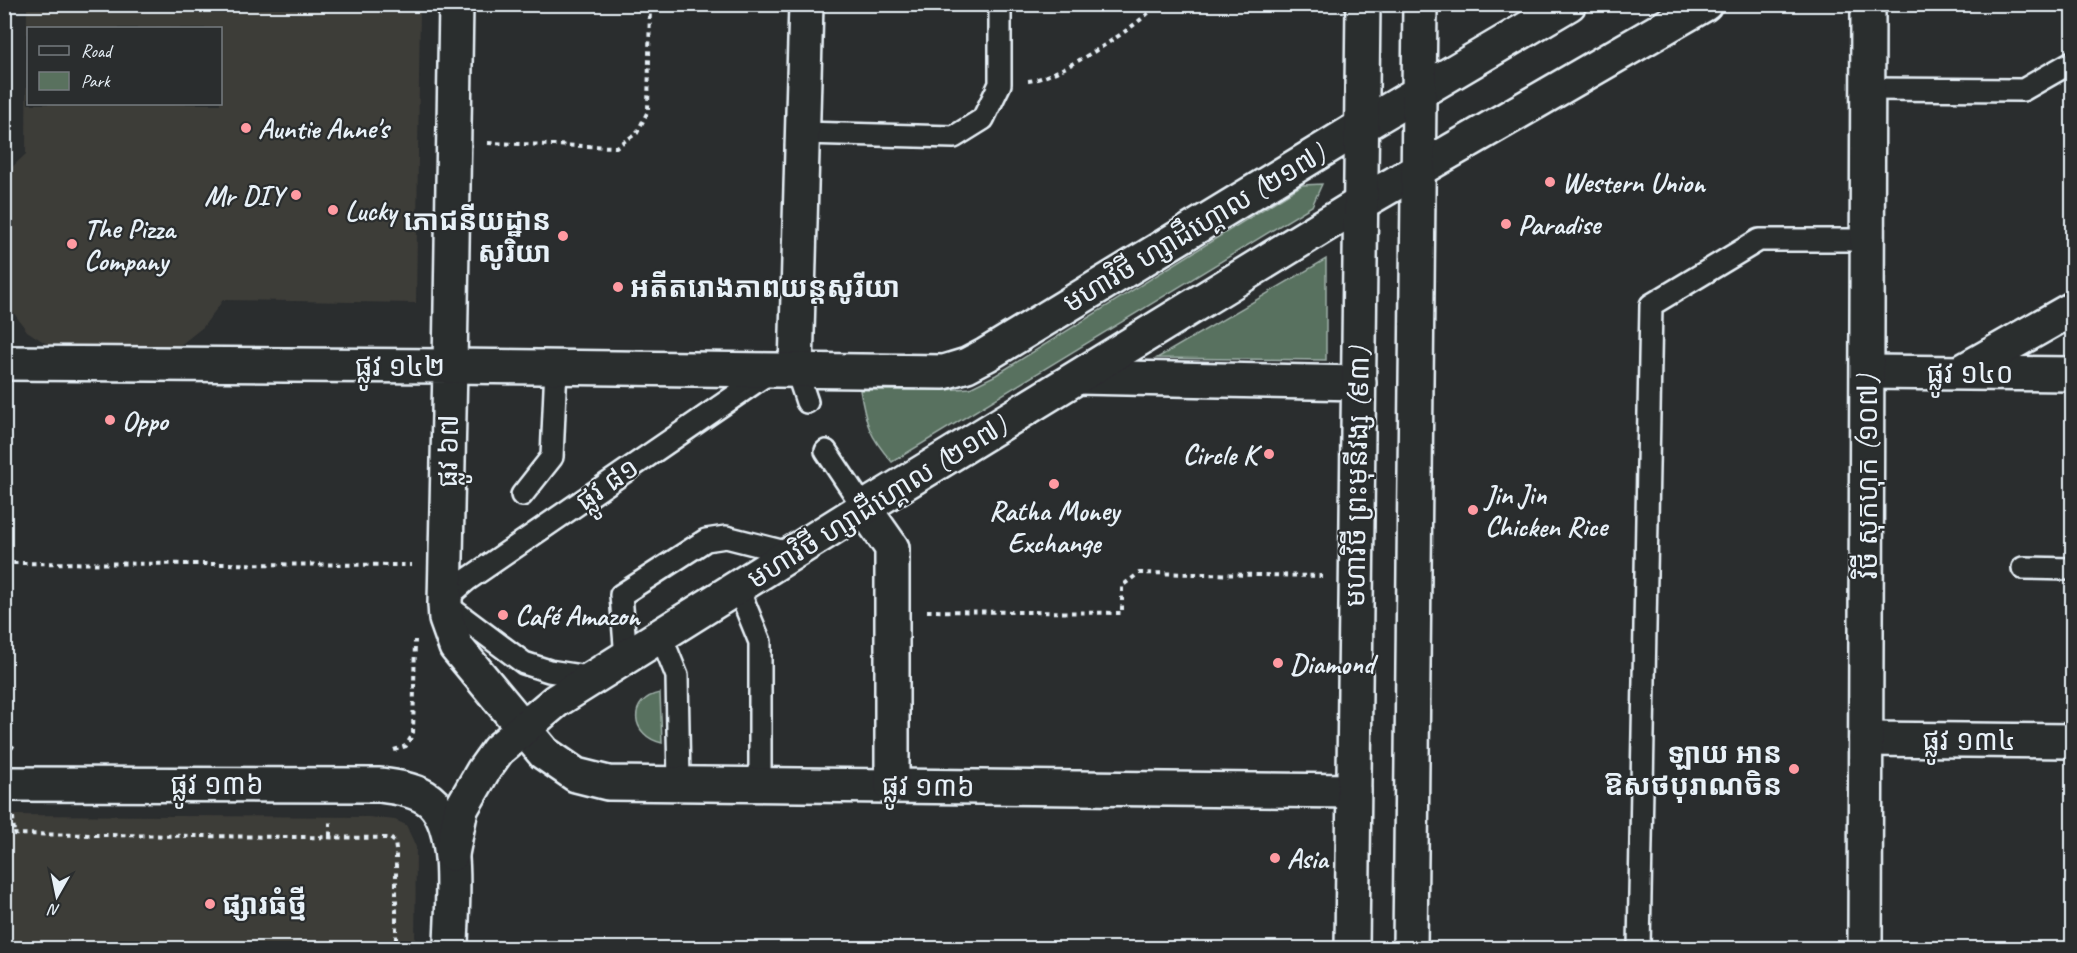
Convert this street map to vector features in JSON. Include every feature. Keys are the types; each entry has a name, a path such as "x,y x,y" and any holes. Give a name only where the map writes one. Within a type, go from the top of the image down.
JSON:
{"main road":[{"name":"ផ្លូវ ៦៧","path":"456,4 446,619 456,647 523,728"},
{"path":"785,369 802,133 806,4"},
{"name":"មហាវិថី ព្រះមុនីវង្ស (៩៣)","path":"1352,948 1363,4"},
{"name":"មហាវិថី ព្រះមុនីវង្ស (៩៣)","path":"1410,948 1420,4"},
{"name":"មហាវិថី ហ្សាដឹហ្គោល (២១៧)","path":"785,369 944,372 967,365 1419,90 1569,4"},
{"path":"1361,203 1705,4"},
{"name":"វិថី សុកហុក (១០៧)","path":"1865,948 1868,4"},
{"name":"មហាវិថី ហ្សាដឺហ្គោល (២១៧)","path":"452,854 456,826 468,793 498,750 556,701 864,508 1361,203"},
{"path":"1959,373 2073,309"},
{"name":"ផ្លូវ ១៤២","path":"4,363 785,369"},
{"name":"ផ្លូវ ១៤០","path":"1868,372 2073,374"},
{"path":"1079,377 1359,383"},
{"path":"864,508 892,548 892,786"},
{"name":"ផ្លូវ ១៣៦","path":"523,728 544,753 576,774 608,783 1354,791"},
{"name":"ផ្លូវ ១៣៤","path":"1866,740 2073,741"},
{"name":"ផ្លូវ ១៣៦","path":"4,784 380,785 411,791 426,798 438,809 446,826 452,854"},
{"path":"451,948 452,854"}],"lane":[{"path":"802,133 954,137 983,119 1000,84 1000,4"},
{"path":"1868,89 2023,90 2073,62"},
{"path":"1639,948 1651,305 1759,240 1868,240"},
{"path":"522,495 552,457 556,367"},
{"path":"785,369 807,402"},
{"name":"ផ្លូវ ៨១","path":"445,604 452,593 467,580 785,369"},
{"path":"826,451 864,508"},
{"path":"626,658 621,595 706,540 726,537 793,554"},
{"path":"2023,568 2073,569"},
{"path":"738,588 760,642 760,784"},
{"path":"445,604 524,663 549,671 594,678"},
{"path":"661,636 677,676 679,783"}],"path":[{"path":"454,142 616,147 637,132 648,111 650,4"},
{"path":"1000,84 1038,81 1083,60 1157,4"},
{"path":"4,562 446,566"},
{"path":"892,610 1122,613 1122,586 1139,573 1356,577"},
{"path":"391,751 406,747 413,734 416,634"},
{"path":"4,741 11,747 23,748"},
{"path":"4,834 390,838 395,842 396,850 396,948"}],"shaded area":[{"path":"27,5 420,5 416,303 223,300 203,327 174,350 62,354 27,331 5,301 5,180 10,169 26,154"},
{"name":"ផ្សារធំថ្មី","path":"5,815 369,817 395,820 406,825 416,847 415,948 5,948"}],"green space":[{"path":"1322,184 1312,206 892,462 873,437 864,412 860,390 970,388 996,375 1302,185"},
{"path":"1326,259 1326,360 1157,358"},
{"path":"660,693 662,743 651,739 644,733 637,718 642,702"}],"place":[{"name":"Auntie Anne's","path":"246,128"},
{"name":"Western Union","path":"1550,182"},
{"name":"Mr DIY","path":"296,195"},
{"name":"Lucky","path":"333,210"},
{"name":"Paradise","path":"1506,224"},
{"name":"ភោជនីយដ្ឋាន សូរិយា","path":"563,236"},
{"name":"The Pizza Company","path":"72,244"},
{"name":"អតីតរោងភាពយន្តសូរីយា","path":"618,287"},
{"name":"Oppo","path":"110,420"},
{"name":"Circle K","path":"1269,454"},
{"name":"Ratha Money Exchange","path":"1054,484"},
{"name":"Jin Jin Chicken Rice","path":"1473,510"},
{"name":"Café Amazon","path":"503,615"},
{"name":"Diamond","path":"1278,663"},
{"name":"ឡាយ អាន ឱសថបុរាណចិន","path":"1794,769"},
{"name":"Asia","path":"1275,858"},
{"name":"ផ្សារធំថ្មី","path":"210,904"}]}
